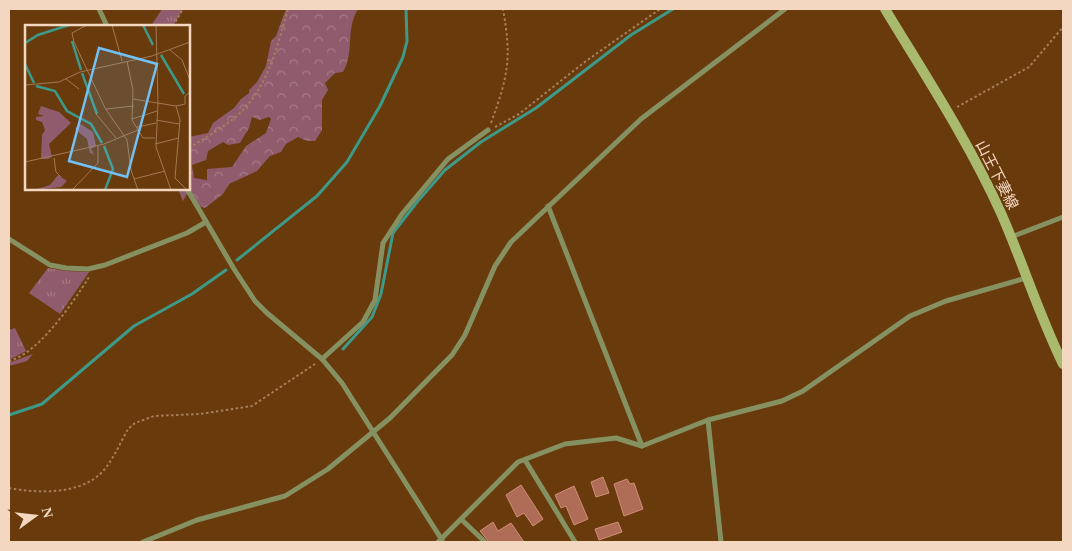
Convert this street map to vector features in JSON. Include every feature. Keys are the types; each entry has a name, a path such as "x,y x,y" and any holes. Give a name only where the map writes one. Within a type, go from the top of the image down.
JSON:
{"main road":[{"name":"山王下妻線","path":"885,9 990,190 1063,364"}],"street":[{"path":"99,9 107,25"},
{"path":"143,542 197,520 285,496 320,474 374,431 404,405 452,355 465,336 495,266 511,242 641,119 785,9"},
{"path":"322,360 363,322 367,315 375,300 383,243 402,214 448,159 488,130"},
{"path":"189,190 206,222 255,300 267,313 322,360 342,383 374,431 440,541 518,462 565,444 616,438 642,446 708,420 782,401 803,391 910,316 946,300 1026,278"},
{"path":"548,206 642,446"},
{"path":"1011,237 1063,217"},
{"path":"9,239 50,265 74,269 93,268 187,233 206,222"},
{"path":"708,420 721,542"},
{"path":"525,460 575,542"},
{"path":"462,520 485,542"}],"path":[{"path":"174,25 184,9"},
{"path":"190,147 226,124 248,104 270,69 288,9"},
{"path":"488,130 504,90 508,68 503,9"},
{"path":"488,130 519,114 586,61 660,9"},
{"path":"946,112 1029,67 1063,27"},
{"path":"9,361 22,357 32,349 74,298 93,268"},
{"path":"9,488 43,493 68,488 88,481 102,472 128,429 135,423 154,416 200,414 252,406 322,360"}],"green space":[{"path":"162,9 183,9 174,25 152,25"},
{"path":"286,9 358,9 352,25 347,64 343,72 335,73 325,83 328,90 322,100 322,130 315,141 307,141 298,137 286,144 281,152 270,156 257,171 229,184 223,194 205,208 195,205 187,194 183,201 178,190 190,190 190,137 208,133 213,123 234,108 249,93 249,90 257,82 266,66 271,41 276,36","holes":["252,117 260,120 269,117 271,119 266,133 246,146 232,167 207,169 207,180 194,178 192,165 206,160 208,151 223,142 228,145 240,143 249,128"]},
{"path":"48,268 89,272 60,314 29,293"},
{"path":"15,328 26,351 11,359 11,362 33,354 27,361 9,366 9,330"}],"building":[{"path":"603,477 609,493 596,497 591,482"},
{"path":"627,479 630,484 634,483 643,509 624,516 614,484"},
{"path":"521,485 543,519 533,526 524,513 517,517 506,495"},
{"path":"574,486 588,519 574,525 566,506 561,508 555,495"},
{"path":"493,522 498,531 511,523 524,542 489,542 480,531"},
{"path":"618,522 622,532 599,540 595,529"}],"waterway":[{"path":"237,260 317,196 347,162 380,106 403,57 407,41 406,9"},
{"path":"343,349 372,317 381,294 393,233 445,170 481,142 536,108 631,35 673,9"},
{"path":"9,415 42,404 134,326 192,294 226,270"}]}
